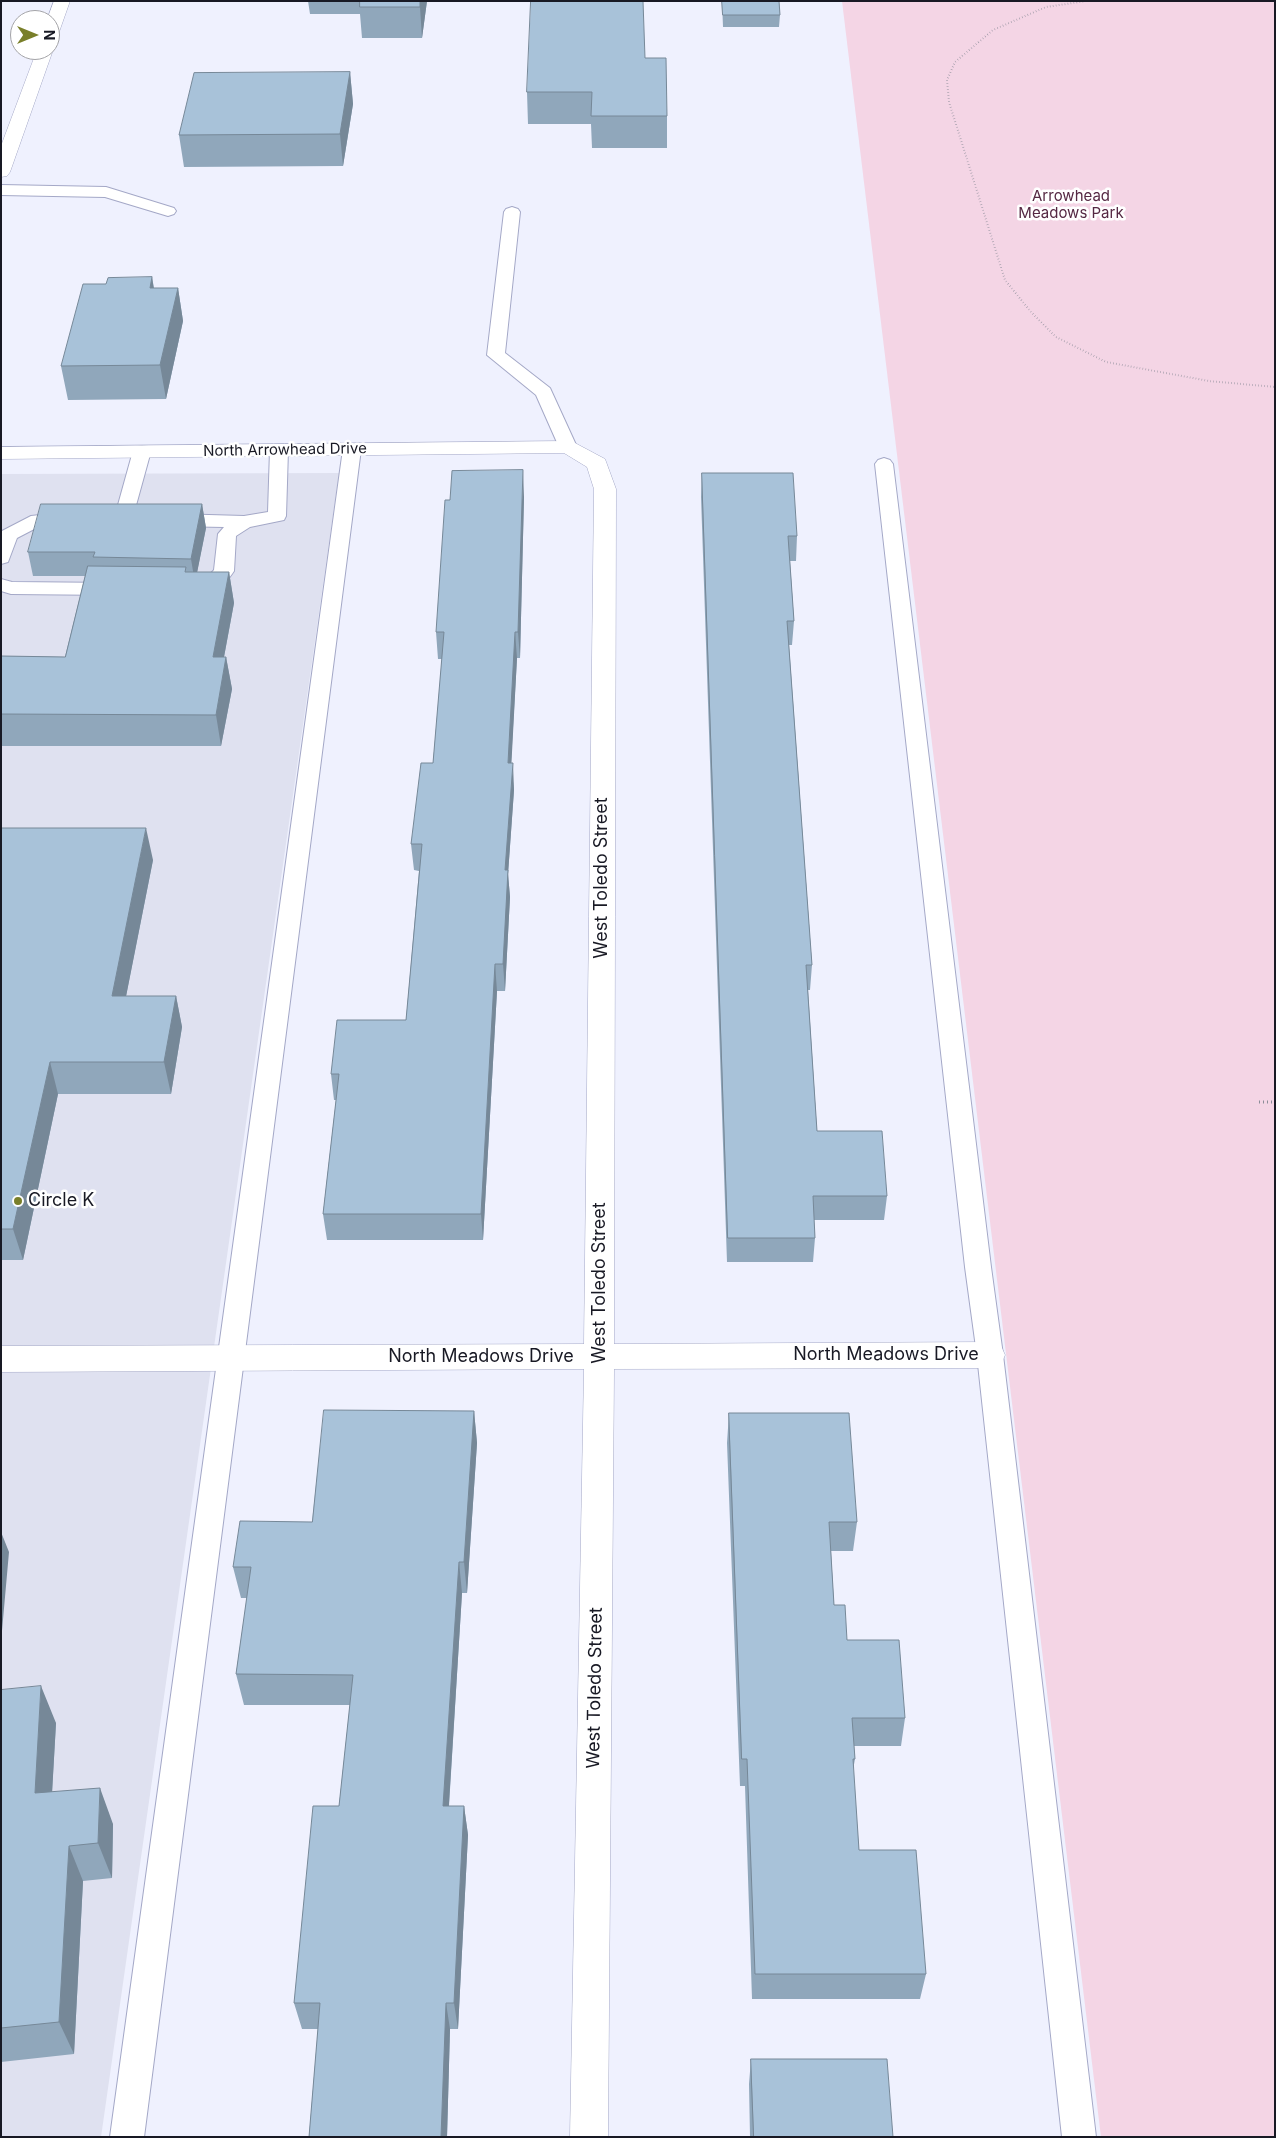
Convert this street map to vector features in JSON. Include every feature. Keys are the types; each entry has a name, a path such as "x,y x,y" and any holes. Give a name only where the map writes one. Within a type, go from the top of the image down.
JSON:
{"street":[{"path":"1,172 41,60"},
{"name":"North Arrowhead Drive","path":"1,453 568,447"},
{"name":"West Toledo Street","path":"568,447 597,464 605,489 600,1357 589,2137"},
{"name":"North Meadows Drive","path":"1,1359 990,1355"}],"lane":[{"path":"1,190 106,192 168,211"},
{"path":"512,212 496,355 544,392 568,447"},
{"path":"127,2137 352,449"},
{"path":"1,558 9,535 38,520 89,516 126,509 150,519 244,522 277,516 280,450"},
{"path":"126,509 142,452"},
{"path":"884,464 978,1267 990,1355 1079,2137"},
{"path":"186,591 205,591 224,571 227,534 244,522"},
{"path":"1,585 11,588 128,590"}],"path":[{"path":"1086,1 1046,8 992,30 955,62 947,80 949,102 1005,280 1031,312 1056,337 1106,362 1209,380 1275,387"},
{"path":"1259,1102 1275,1102"}],"shaded area":[{"path":"339,473 101,2137 1,2137 1,474"}],"green space":[{"name":"Arrowhead Meadows Park","path":"842,1 1275,1 1275,2137 1101,2137"}],"building":[{"path":"360,1 420,1 420,7 360,7"},
{"path":"531,1 643,1 645,58 666,58 667,116 591,116 592,92 527,92"},
{"path":"722,1 779,1 780,15 723,15"},
{"path":"350,72 340,134 179,135 194,73"},
{"path":"152,277 150,288 178,288 160,365 61,366 83,284 106,284 108,278"},
{"path":"523,470 518,632 515,632 508,763 513,763 505,870 508,870 503,964 495,964 481,1214 323,1214 339,1074 331,1074 337,1020 406,1020 422,844 411,844 421,763 433,763 444,632 436,632 445,500 450,500 452,471"},
{"path":"702,473 793,473 797,536 788,536 794,621 787,621 812,965 806,965 817,1131 882,1131 887,1196 813,1196 815,1238 728,1238"},
{"path":"41,504 202,504 191,559 93,557 95,552 28,552"},
{"path":"88,566 186,567 185,572 229,572 213,657 226,657 216,715 1,714 1,656 65,657"},
{"path":"1,828 146,828 112,996 176,996 164,1062 50,1062 13,1229 1,1229"},
{"path":"324,1410 474,1411 464,1562 459,1562 443,1806 464,1806 454,2003 446,2003 441,2137 309,2137 320,2003 294,2003 313,1806 339,1806 353,1675 236,1674 251,1567 233,1567 240,1521 312,1522"},
{"path":"729,1413 849,1413 857,1522 829,1522 834,1605 845,1605 847,1640 899,1640 905,1718 852,1718 859,1850 916,1850 926,1974 755,1974 747,1759 742,1759"},
{"path":"41,1686 35,1793 100,1788 98,1843 69,1846 59,2022 1,2028 1,1690"},
{"path":"751,2059 887,2059 893,2137 754,2137"}],"place":[{"name":"Circle K","path":"18,1201"}]}
